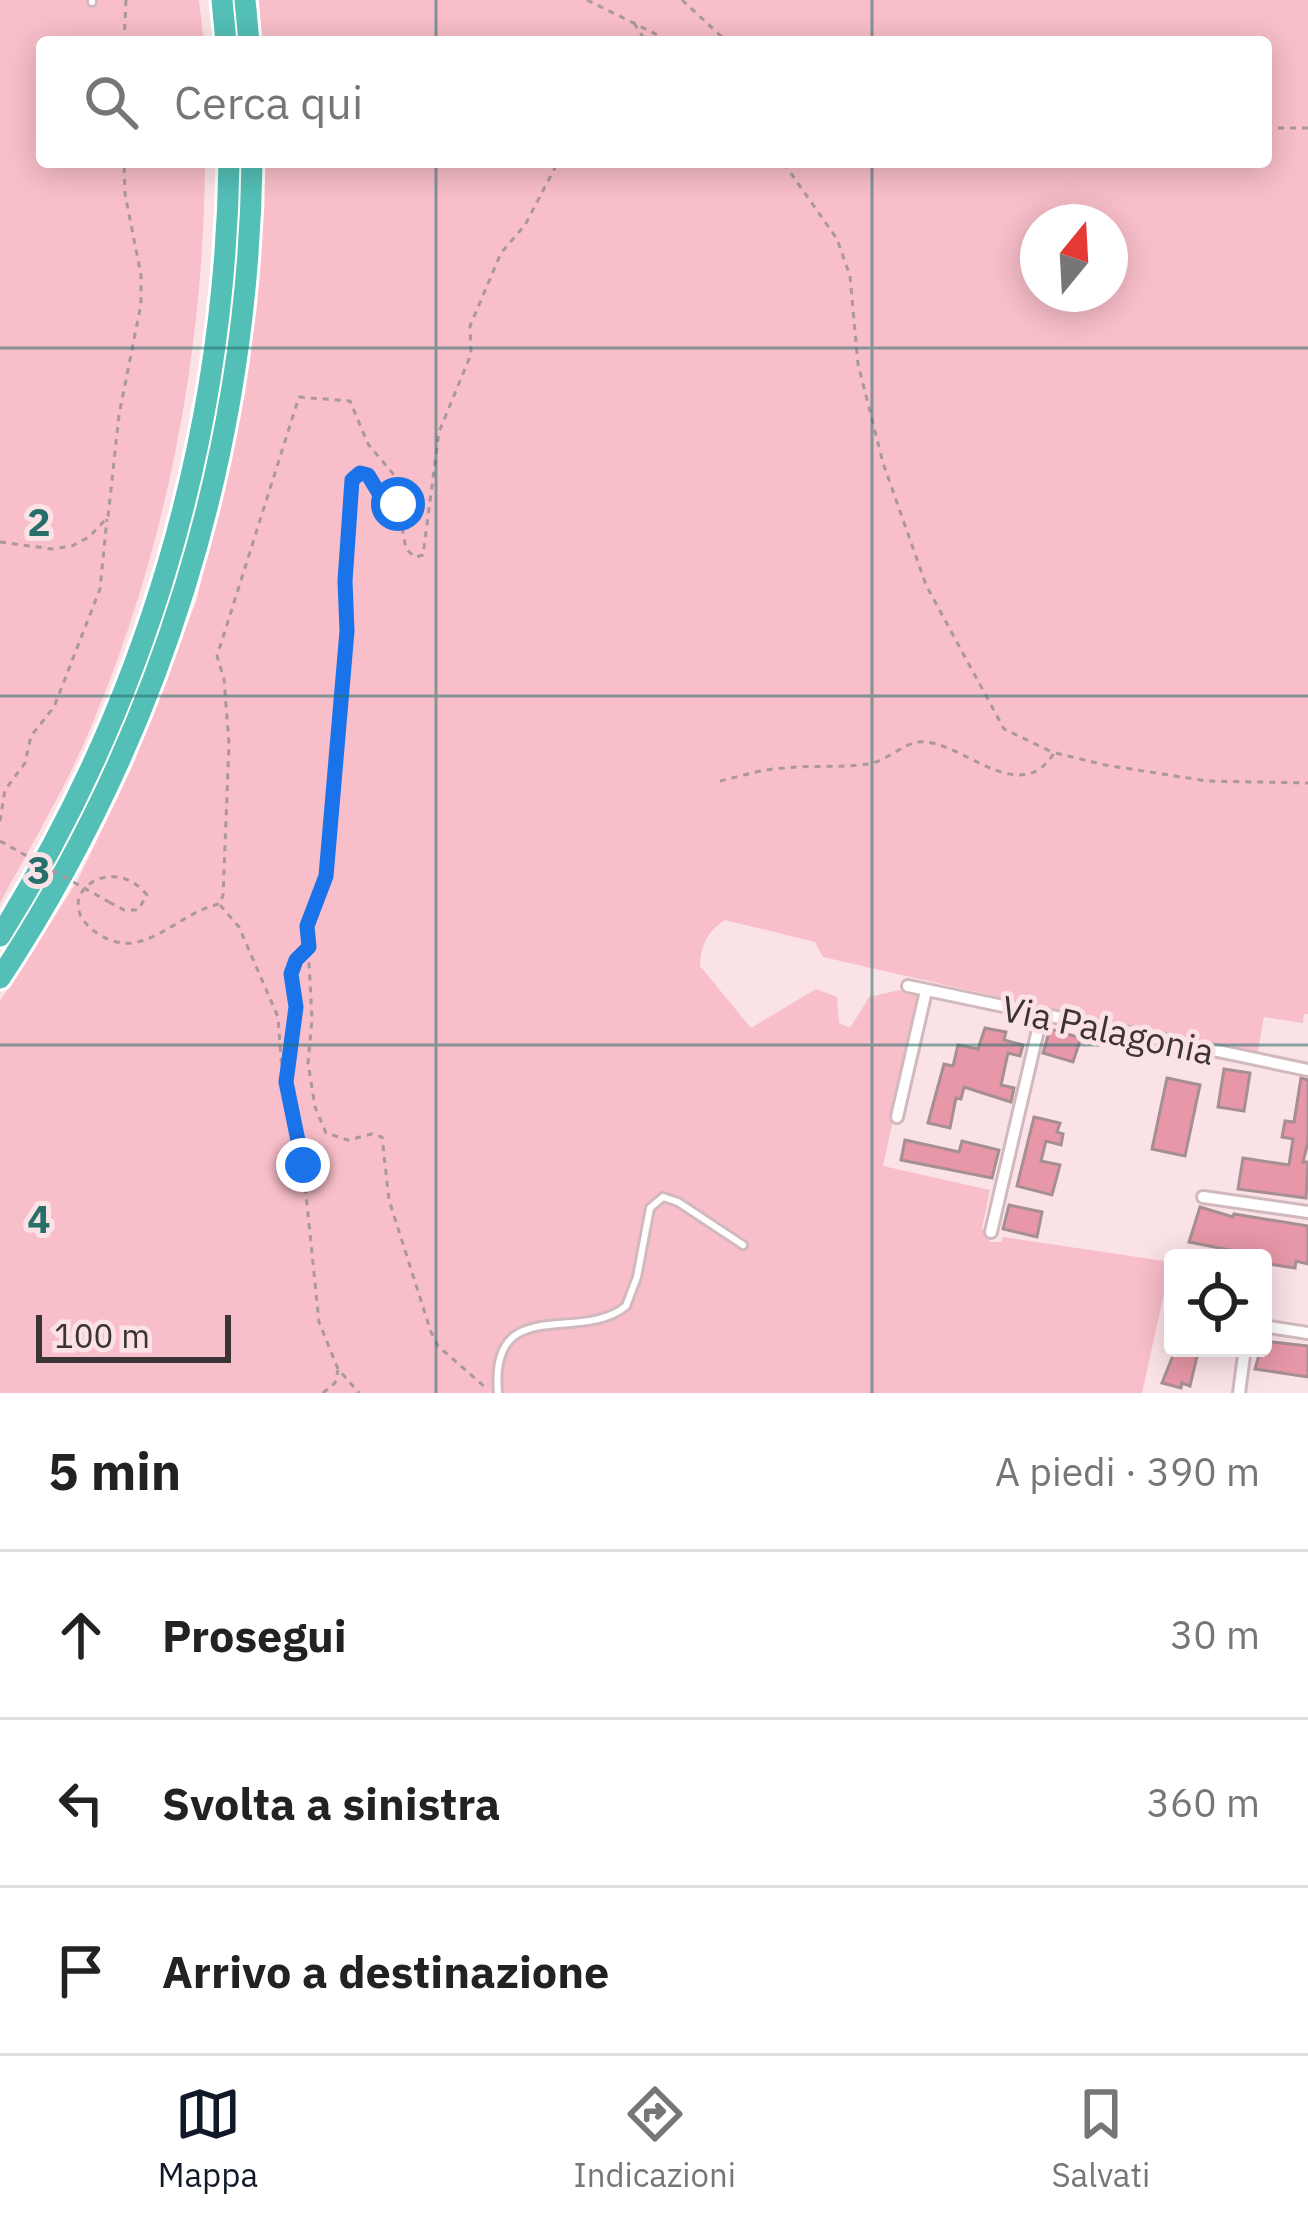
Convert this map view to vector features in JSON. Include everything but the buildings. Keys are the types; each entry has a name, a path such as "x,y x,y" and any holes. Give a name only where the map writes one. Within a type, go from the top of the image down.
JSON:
{"highway":[{"path":"222,0 225,36"},
{"path":"245,0 248,36"},
{"path":"0,936 87,779 133,670 171,559 213,367 229,168"},
{"path":"0,978 107,791 155,677 187,584 230,404 243,310 252,168"}],"street":[{"name":"Via Palagonia","path":"908,986 1308,1070"},
{"path":"897,1117 926,991"},
{"path":"991,1232 1040,1017"},
{"path":"1202,1197 1308,1212"},
{"path":"1272,1327 1308,1333"},
{"path":"1239,1393 1244,1357"}],"lane":[{"path":"495,1393 500,1354 522,1333 542,1323 600,1320 626,1306 656,1200 663,1197 678,1202 743,1245"}],"path":[{"path":"124,36 126,0"},
{"path":"587,0 660,36"},
{"path":"682,0 721,36"},
{"path":"633,22 642,36"},
{"path":"1272,128 1308,128"},
{"path":"0,821 5,790 25,763 31,736 54,706 100,589 119,416 141,304 124,168"},
{"path":"219,904 226,884 229,764 224,679 218,656 299,397 350,401 368,444 400,482 398,504 406,549 415,557 423,555 439,432 471,354 470,326 501,254 524,225 555,168"},
{"path":"787,168 837,238 850,276 862,379 884,463 926,585 1004,729 1086,762 1208,781 1308,783"},
{"path":"398,504 382,498 368,475 360,473 352,480 345,581 347,631 326,876 307,926 312,1019 309,1080 319,1124 336,1138 382,1137 389,1200 431,1332 438,1346 495,1393"},
{"path":"0,542 52,549 71,546 89,537 108,517"},
{"path":"720,781 786,767 872,764 917,742 948,749 998,772 1026,773 1046,766 1054,753"},
{"path":"0,841 110,902 124,910 139,910 147,896 140,886 122,878 101,877 89,884 80,899 76,914 81,923 117,945 130,946 219,904"},
{"path":"219,904 239,927 274,1002 303,1165 319,1322 338,1369 359,1393"},
{"path":"286,1082 296,1007 291,974 296,960 309,947"},
{"path":"322,1393 335,1383 338,1369"}],"shaded area":[{"path":"0,0 199,0 203,36 36,36 36,168 205,168 203,236 197,310 174,457 137,602 85,741 0,903"},
{"path":"259,0 1308,0 1308,1014 1303,1023 1264,1017 1257,1056 823,957 815,942 725,920 709,934 700,966 751,1028 816,989 837,997 839,1023 850,1028 869,997 900,990 920,995 883,1166 990,1190 982,1228 990,1242 1001,1242 1003,1237 1164,1261 1164,1294 1142,1393 0,1393 0,1001 78,880 133,765 197,599 245,394 257,305 265,168 1272,168 1272,36 262,36"}],"route":[{"path":"303,1165 286,1082 296,1007 291,974 296,960 309,947 307,926 326,876 347,631 345,581 352,480 360,473 368,475 382,498 398,504"}]}
